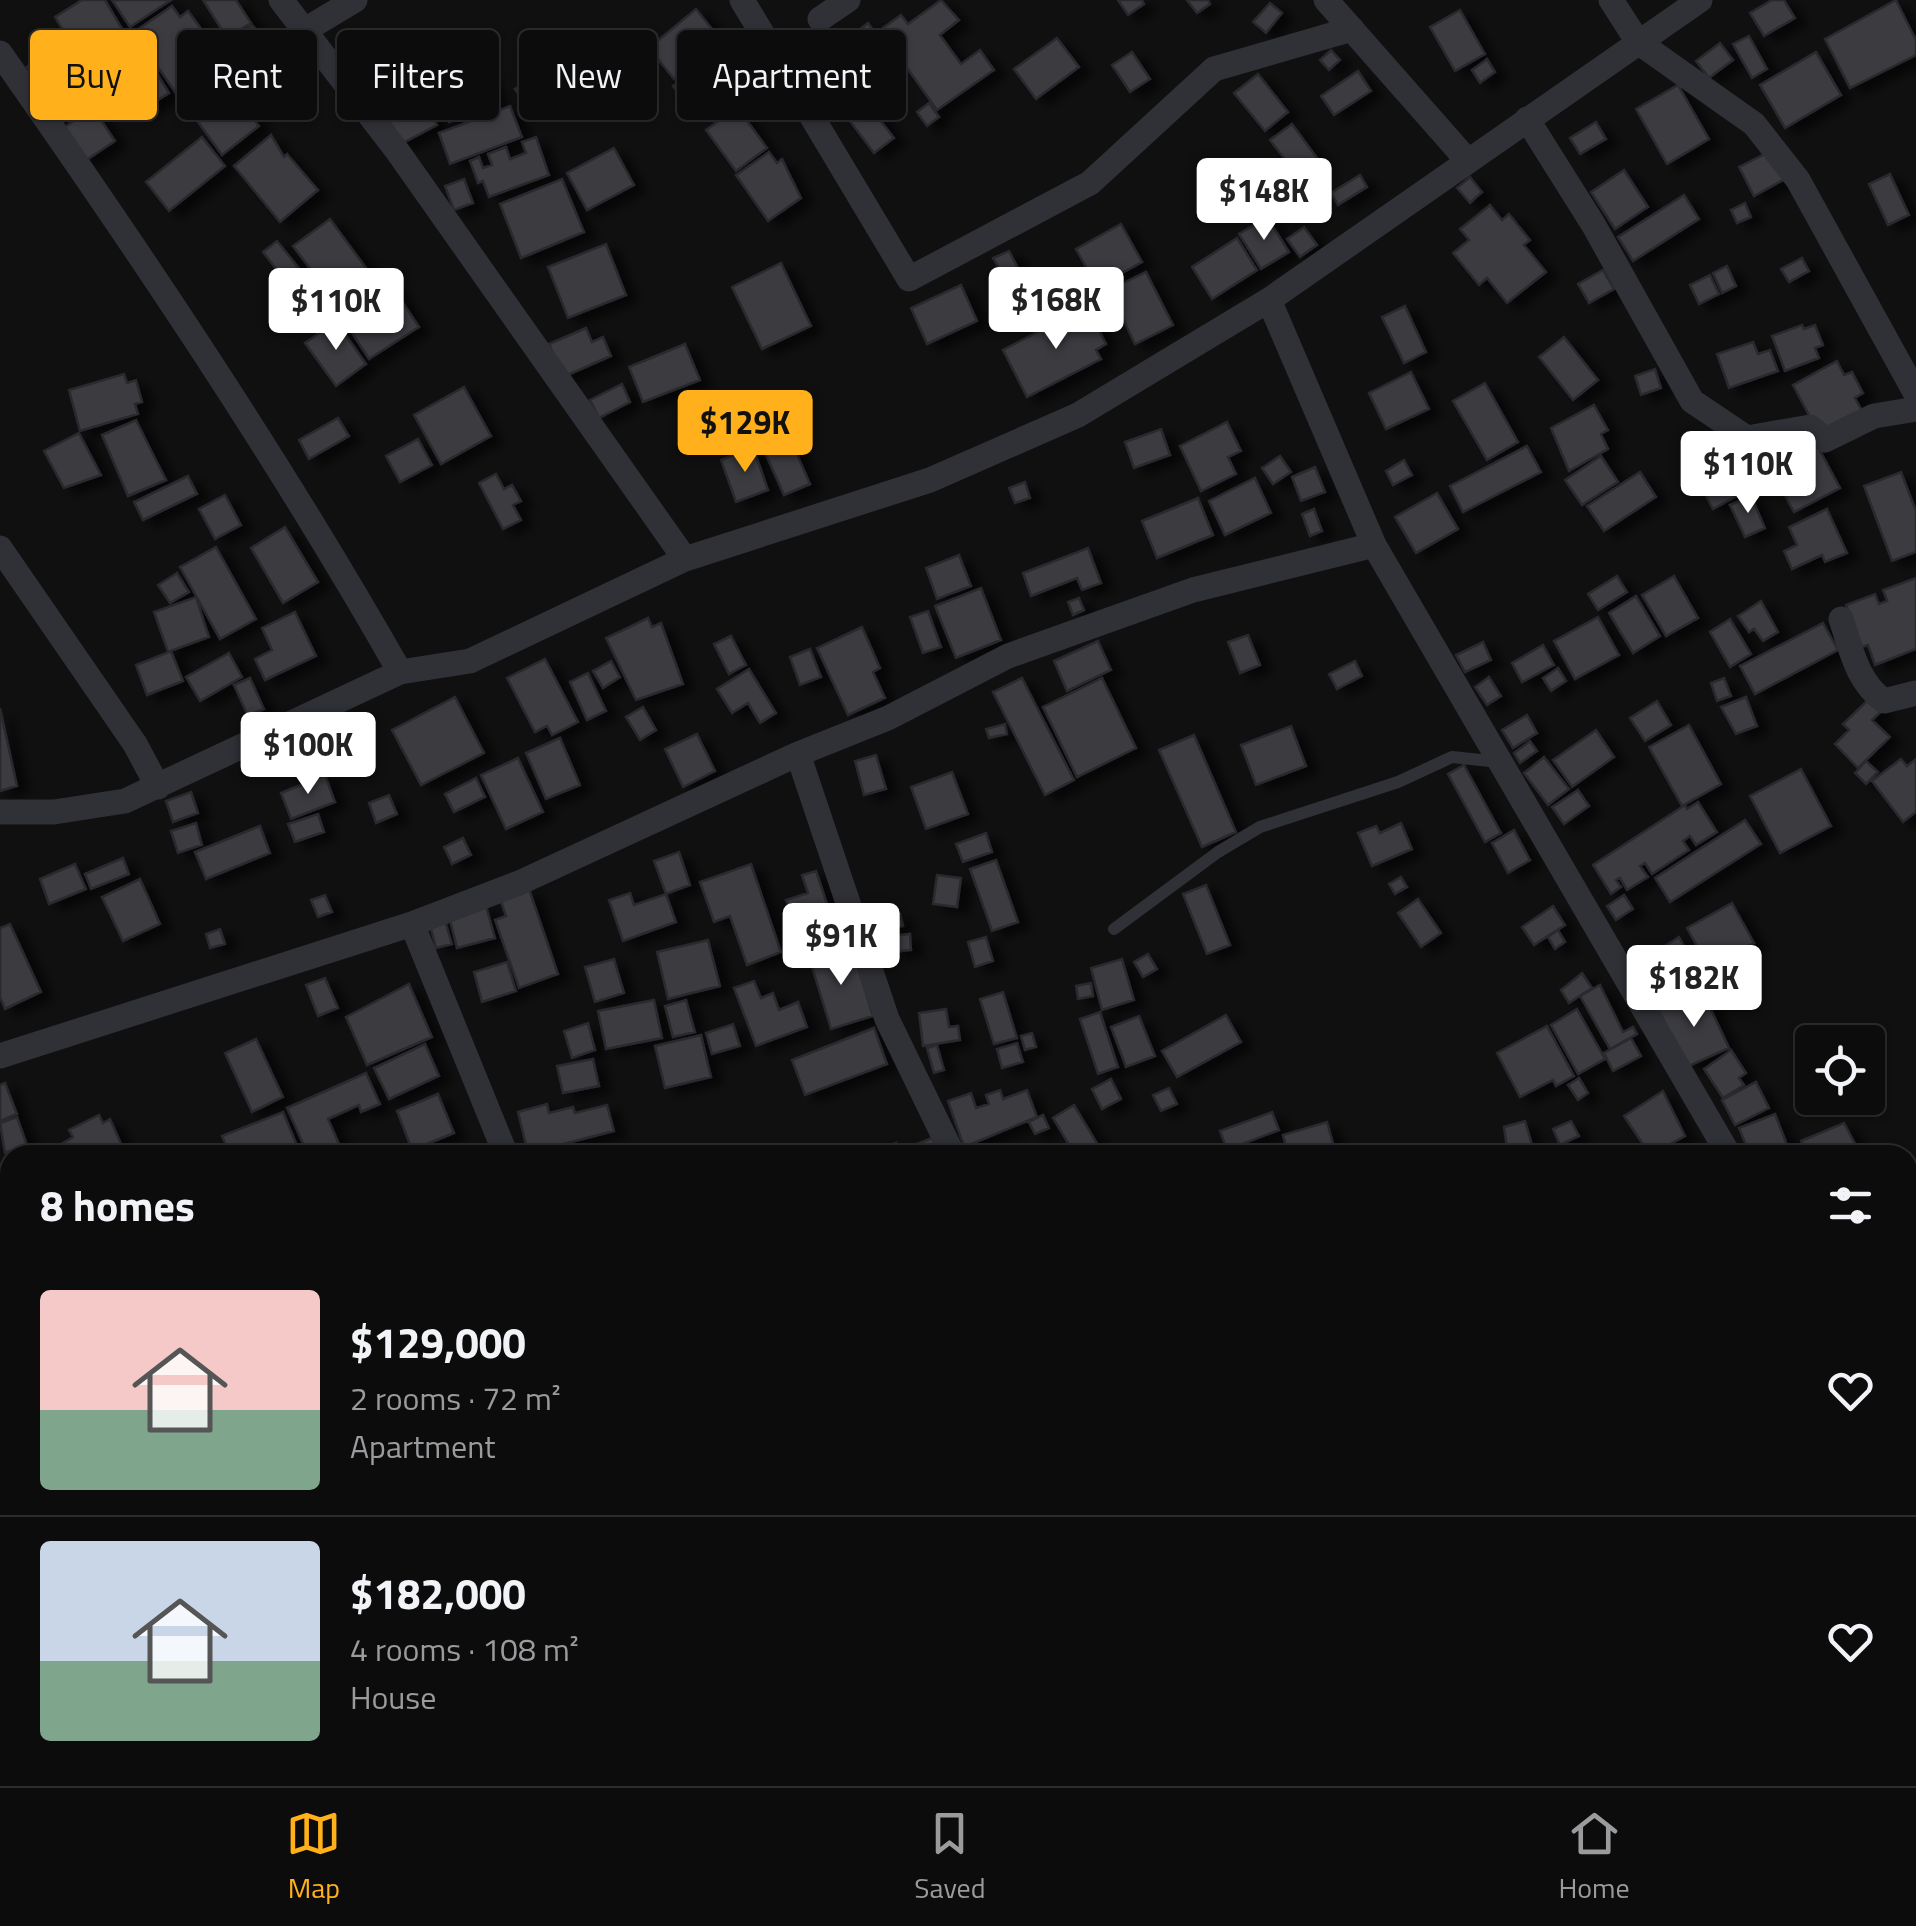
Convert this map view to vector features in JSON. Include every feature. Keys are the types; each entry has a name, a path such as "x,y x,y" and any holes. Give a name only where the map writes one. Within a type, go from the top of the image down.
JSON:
{"street":[{"path":"281,0 305,30 355,0"},
{"path":"742,0 909,279 1090,182 1214,69 1352,29"},
{"path":"820,19 848,0"},
{"path":"1326,0 1467,160"},
{"path":"1611,0 1638,42 1754,124 1798,180 1916,394"},
{"path":"0,812 125,801 400,672 470,661 685,559 930,480 1078,416 1269,300 1700,0"},
{"path":"317,46 398,152 685,559"},
{"path":"0,53 187,328 400,672"},
{"path":"1527,119 1592,224 1692,401 1748,438 1810,428 1825,440 1874,416 1916,408"},
{"path":"1269,300 1374,545 1722,1145"},
{"path":"0,1056 412,924 519,882 798,754 888,718 1008,656 1193,590 1374,545"},
{"path":"0,548 103,696 158,788"},
{"path":"1841,619 1859,673 1871,692 1884,701 1916,693"},
{"path":"798,754 886,1019 948,1145"},
{"path":"412,924 502,1145"}],"lane":[{"path":"1114,929 1218,852 1260,828 1398,782 1452,757 1503,762"}],"building":[{"path":"82,0 105,0 123,30 63,30 55,17"},
{"path":"112,0 171,0 130,27"},
{"path":"203,0 236,0 251,23 240,30 222,30"},
{"path":"941,0 959,20 940,35 961,64 980,50 994,70 937,110 906,66 906,30 880,30 901,15 908,24"},
{"path":"1118,0 1142,0 1144,4 1128,15"},
{"path":"1187,0 1208,0 1210,4 1197,13"},
{"path":"1772,0 1784,0 1795,18 1764,36 1750,13"},
{"path":"1896,0 1916,40 1916,55 1850,88 1825,39"},
{"path":"1270,3 1282,13 1266,33 1253,22"},
{"path":"172,6 180,17 188,11 202,30 177,30 175,92 157,66 157,30 137,30"},
{"path":"696,9 713,30 677,30 674,79 657,58 657,41"},
{"path":"1460,10 1485,54 1455,71 1430,27"},
{"path":"1749,36 1767,69 1752,78 1733,44"},
{"path":"1057,38 1079,67 1036,99 1014,69"},
{"path":"1720,43 1733,60 1709,78 1696,61"},
{"path":"1331,50 1340,60 1329,70 1320,60"},
{"path":"1132,52 1150,79 1130,92 1112,65"},
{"path":"1816,52 1841,95 1785,128 1760,85"},
{"path":"1487,59 1495,72 1480,83 1472,70"},
{"path":"1358,71 1371,91 1334,115 1321,96"},
{"path":"157,74 169,93 157,100"},
{"path":"1258,74 1288,112 1265,131 1234,93"},
{"path":"1678,85 1709,139 1667,164 1636,109"},
{"path":"929,103 939,117 927,126 917,112"},
{"path":"510,106 522,137 450,164 439,133 473,120 499,120 499,110"},
{"path":"75,120 101,120 115,141 85,161 63,128"},
{"path":"254,120 259,126 222,155 198,122"},
{"path":"386,120 434,120 437,125 399,145"},
{"path":"719,120 747,120 767,148 736,171 706,130"},
{"path":"849,120 880,120 894,138 874,153"},
{"path":"1596,122 1606,139 1580,154 1570,138"},
{"path":"1292,124 1320,162 1299,178 1270,140"},
{"path":"271,135 284,157 287,154 318,190 280,222 234,166"},
{"path":"202,137 225,166 169,211 146,182"},
{"path":"536,137 549,175 489,197 483,181 478,183 470,161 479,157 483,168 492,165 488,154 506,147 510,159 526,153 522,142"},
{"path":"614,148 634,185 587,210 567,173"},
{"path":"1771,151 1785,179 1754,196 1739,167"},
{"path":"769,152 777,163 782,159 801,198 768,221 736,175"},
{"path":"1624,170 1648,207 1615,229 1591,192"},
{"path":"1890,174 1909,215 1888,225 1869,184"},
{"path":"1360,175 1367,187 1338,205 1331,193"},
{"path":"1470,177 1482,192 1470,203 1457,188"},
{"path":"464,179 473,203 454,210 445,186"},
{"path":"562,179 584,232 521,258 500,204"},
{"path":"1684,195 1699,219 1633,261 1618,237"},
{"path":"1745,203 1751,217 1737,223 1731,210"},
{"path":"1490,205 1502,220 1509,214 1530,240 1524,245 1546,272 1507,303 1487,278 1479,285 1453,253 1469,240 1460,229"},
{"path":"1267,217 1289,252 1261,269 1239,234"},
{"path":"330,219 366,268 330,295 293,246"},
{"path":"1121,224 1142,262 1097,287 1076,249"},
{"path":"1304,227 1317,245 1300,257 1287,239"},
{"path":"1237,238 1257,270 1212,299 1192,267"},
{"path":"277,241 298,267 283,278 263,252"},
{"path":"606,244 626,295 568,318 548,267"},
{"path":"1009,251 1045,320 1028,329 1016,305 1010,309 992,272 999,268 993,258"},
{"path":"1802,258 1809,271 1789,282 1781,269"},
{"path":"781,263 811,326 762,349 732,287"},
{"path":"1727,266 1736,286 1722,293 1713,273"},
{"path":"1603,270 1614,289 1589,303 1578,284"},
{"path":"1146,272 1173,325 1135,344 1109,290"},
{"path":"302,274 314,289 298,301 286,286"},
{"path":"1710,275 1719,294 1699,304 1690,285"},
{"path":"390,283 419,327 369,359 341,316"},
{"path":"961,285 977,321 927,344 911,308"},
{"path":"1103,295 1109,306 1096,314 1089,302"},
{"path":"1087,306 1106,344 1096,350 1101,359 1027,397 1003,350"},
{"path":"1405,306 1426,352 1404,363 1382,317"},
{"path":"336,321 366,364 336,386 305,343"},
{"path":"1802,325 1804,329 1815,325 1823,345 1815,348 1819,358 1785,371 1772,336"},
{"path":"586,328 592,342 603,337 611,356 563,377 549,344"},
{"path":"1564,337 1598,380 1573,400 1539,357"},
{"path":"1753,342 1758,354 1770,350 1778,371 1729,388 1717,354"},
{"path":"685,344 700,380 643,402 629,367"},
{"path":"1837,361 1844,375 1852,372 1863,393 1855,398 1862,411 1819,434 1793,385"},
{"path":"1655,369 1661,388 1641,395 1635,376"},
{"path":"1411,372 1429,409 1386,429 1369,393"},
{"path":"124,374 127,383 136,380 142,402 135,404 138,414 80,431 69,390"},
{"path":"1485,383 1518,442 1487,460 1453,401"},
{"path":"622,384 630,402 599,418 590,400"},
{"path":"464,387 491,436 441,464 414,415"},
{"path":"1594,405 1608,430 1601,434 1608,449 1569,471 1551,428"},
{"path":"338,418 349,436 309,459 299,440"},
{"path":"136,420 166,480 128,496 102,435"},
{"path":"1227,422 1241,451 1228,457 1236,474 1201,491 1180,446"},
{"path":"1161,429 1170,455 1134,468 1125,442"},
{"path":"1705,432 1716,447 1698,460 1688,444"},
{"path":"1810,432 1840,488 1794,512 1764,457"},
{"path":"79,433 101,475 64,488 44,451"},
{"path":"789,436 810,484 784,495 763,448"},
{"path":"418,439 432,465 400,482 386,456"},
{"path":"1527,446 1541,472 1463,512 1450,486"},
{"path":"753,447 768,490 736,502 721,460"},
{"path":"1280,456 1291,472 1273,484 1262,468"},
{"path":"1601,456 1618,482 1582,505 1565,480"},
{"path":"1404,460 1412,475 1393,485 1386,471"},
{"path":"1730,466 1744,492 1713,509 1699,483"},
{"path":"1315,467 1325,492 1301,501 1292,477"},
{"path":"1640,472 1656,497 1604,531 1587,506"},
{"path":"1901,472 1916,511 1916,552 1892,561 1864,486"},
{"path":"496,474 504,489 512,485 521,501 513,505 521,520 503,529 479,483"},
{"path":"188,476 197,494 143,520 134,502"},
{"path":"1255,478 1271,513 1225,535 1209,501"},
{"path":"1025,482 1030,498 1015,503 1009,488"},
{"path":"1437,493 1458,529 1416,553 1395,517"},
{"path":"225,495 241,525 215,539 199,509"},
{"path":"1751,496 1765,528 1745,537 1730,505"},
{"path":"1198,498 1213,535 1157,558 1142,521"},
{"path":"1314,509 1322,531 1310,536 1302,514"},
{"path":"1827,509 1847,553 1825,562 1822,555 1792,569 1784,551 1797,545 1789,527"},
{"path":"285,527 318,582 283,603 251,548"},
{"path":"216,547 256,619 220,639 180,567"},
{"path":"1088,548 1101,583 1082,590 1077,578 1031,596 1023,573"},
{"path":"959,555 971,586 937,599 926,568"},
{"path":"177,573 189,592 170,603 158,585"},
{"path":"1617,576 1627,592 1598,610 1588,594"},
{"path":"1674,576 1698,618 1666,636 1642,595"},
{"path":"1916,578 1916,649 1875,665 1868,645 1862,647 1846,605 1875,594 1879,604 1887,601 1883,590"},
{"path":"981,588 1001,640 956,658 935,606"},
{"path":"1636,596 1660,636 1633,653 1609,613"},
{"path":"196,597 209,637 168,652 154,612"},
{"path":"1079,598 1084,610 1073,615 1068,602"},
{"path":"1761,601 1778,632 1763,641 1754,629 1749,632 1738,616"},
{"path":"928,611 941,647 923,653 910,617"},
{"path":"295,612 316,656 265,680 255,659 272,650 262,628"},
{"path":"1598,617 1619,655 1575,679 1554,641"},
{"path":"648,618 652,627 661,623 683,684 636,700 606,638"},
{"path":"1730,619 1751,654 1730,667 1710,632"},
{"path":"1823,623 1838,650 1755,694 1740,666"},
{"path":"862,627 880,668 873,672 885,698 848,715 817,648"},
{"path":"1248,635 1260,665 1240,673 1228,642"},
{"path":"731,636 746,665 729,674 714,644"},
{"path":"1098,641 1111,670 1067,691 1054,661"},
{"path":"1483,642 1491,660 1465,672 1456,655"},
{"path":"1543,645 1554,665 1522,682 1512,663"},
{"path":"810,649 821,677 800,685 790,657"},
{"path":"171,651 183,681 147,695 136,665"},
{"path":"229,653 242,677 200,701 186,677"},
{"path":"545,659 578,722 552,735 547,726 535,732 507,678"},
{"path":"611,661 620,677 603,688 593,671"},
{"path":"1355,661 1362,676 1337,689 1329,674"},
{"path":"1558,668 1566,681 1551,691 1543,678"},
{"path":"749,669 776,713 760,723 748,703 732,713 717,689"},
{"path":"588,673 606,711 587,720 570,682"},
{"path":"1489,677 1501,696 1487,705 1475,687"},
{"path":"250,678 264,709 248,716 234,685"},
{"path":"1022,678 1074,780 1045,795 993,692"},
{"path":"1102,678 1136,748 1077,777 1043,707"},
{"path":"1724,678 1731,696 1717,701 1711,683"},
{"path":"455,697 484,753 421,785 392,730"},
{"path":"1746,697 1757,726 1736,734 1721,707"},
{"path":"1871,697 1883,710 1872,720 1890,737 1858,768 1835,744 1849,730 1843,724"},
{"path":"1657,701 1671,725 1645,741 1630,718"},
{"path":"643,707 656,730 640,740 626,717"},
{"path":"0,708 17,786 0,791"},
{"path":"1527,715 1537,733 1513,748 1502,730"},
{"path":"1005,724 1007,734 989,738 986,729"},
{"path":"1689,725 1721,784 1682,806 1649,747"},
{"path":"1291,726 1306,766 1256,785 1241,745"},
{"path":"1596,730 1614,757 1572,787 1553,760"},
{"path":"697,734 715,771 683,787 665,749"},
{"path":"1194,735 1236,832 1202,847 1159,750"},
{"path":"560,738 580,785 546,799 526,753"},
{"path":"1530,741 1537,751 1520,763 1514,753"},
{"path":"876,755 886,789 864,795 855,761"},
{"path":"1544,757 1569,789 1548,805 1524,773"},
{"path":"518,758 543,812 506,829 481,775"},
{"path":"1901,759 1907,766 1916,759 1916,812 1903,822 1872,781"},
{"path":"1866,761 1878,772 1866,784 1855,773"},
{"path":"1464,765 1501,833 1485,842 1448,774"},
{"path":"1801,769 1831,826 1780,853 1750,796"},
{"path":"952,772 968,814 926,829 911,787"},
{"path":"325,775 335,802 291,819 281,793"},
{"path":"476,778 485,797 454,812 445,794"},
{"path":"1578,790 1589,806 1564,824 1552,807"},
{"path":"191,792 198,813 173,822 166,801"},
{"path":"389,795 397,814 376,823 369,803"},
{"path":"1698,802 1717,832 1696,845 1690,836 1683,841 1689,850 1652,874 1645,863 1640,866 1648,877 1627,890 1620,878 1616,880 1621,887 1611,894 1593,865 1685,805 1687,809"},
{"path":"318,814 324,832 295,842 288,824"},
{"path":"1745,820 1761,844 1670,902 1655,878"},
{"path":"196,823 202,845 178,853 171,831"},
{"path":"1401,823 1412,849 1372,866 1358,833 1376,826 1380,833"},
{"path":"260,826 270,853 206,879 195,852"},
{"path":"1514,830 1530,860 1508,873 1492,843"},
{"path":"986,833 992,852 963,862 956,844"},
{"path":"463,838 471,855 452,864 444,847"},
{"path":"679,852 690,885 666,894 654,861"},
{"path":"123,858 129,874 91,889 85,874"},
{"path":"996,860 1018,922 992,931 970,869"},
{"path":"75,864 86,889 49,904 40,879"},
{"path":"751,864 781,952 747,965 730,916 714,922 700,882"},
{"path":"816,871 827,904 792,916 786,900 808,893 802,875"},
{"path":"937,875 961,878 957,907 933,904"},
{"path":"1401,877 1407,887 1395,894 1389,884"},
{"path":"140,879 160,924 123,941 102,897"},
{"path":"1206,885 1230,945 1207,954 1183,894"},
{"path":"529,889 558,974 519,988 495,920 506,916 500,899"},
{"path":"630,893 634,905 666,894 676,922 623,941 609,900"},
{"path":"325,895 332,912 318,917 311,900"},
{"path":"1624,895 1633,909 1616,920 1607,906"},
{"path":"1418,899 1441,933 1421,947 1398,913"},
{"path":"1732,903 1754,943 1709,968 1687,928"},
{"path":"486,906 495,938 457,948 449,916"},
{"path":"1553,906 1565,925 1534,945 1522,927"},
{"path":"900,914 903,926 889,930 886,919"},
{"path":"445,921 452,944 436,948 430,925"},
{"path":"10,924 41,992 5,1009 0,997 0,928"},
{"path":"220,929 225,944 210,948 206,934"},
{"path":"1558,930 1565,942 1555,949 1548,937"},
{"path":"910,934 911,950 893,952 892,936"},
{"path":"986,937 993,961 975,967 968,942"},
{"path":"1679,937 1688,953 1664,968 1654,953"},
{"path":"708,940 720,986 668,999 657,952"},
{"path":"852,947 873,1016 831,1029 810,960"},
{"path":"1148,954 1157,969 1143,977 1134,962"},
{"path":"614,959 624,993 595,1002 585,967"},
{"path":"1122,959 1134,1000 1102,1010 1091,968"},
{"path":"507,962 516,991 482,1002 474,972"},
{"path":"1582,973 1592,988 1569,1003 1561,990"},
{"path":"325,978 338,1008 318,1016 306,985"},
{"path":"754,981 761,998 773,993 779,1010 798,1002 807,1027 756,1046 734,988"},
{"path":"1091,983 1093,996 1078,999 1076,986"},
{"path":"409,984 432,1037 367,1065 346,1017"},
{"path":"1600,985 1623,1032 1633,1027 1637,1034 1610,1049 1580,996"},
{"path":"1003,992 1017,1038 994,1044 980,999"},
{"path":"1681,998 1686,1009 1706,999 1729,1048 1689,1066 1657,1009"},
{"path":"654,1000 662,1038 606,1049 598,1011"},
{"path":"686,1000 695,1032 673,1037 665,1006"},
{"path":"946,1009 949,1027 958,1026 960,1040 923,1046 919,1013"},
{"path":"1577,1009 1605,1059 1578,1074 1551,1025"},
{"path":"1100,1012 1118,1067 1098,1074 1080,1019"},
{"path":"1226,1015 1241,1042 1177,1077 1162,1051"},
{"path":"1139,1016 1155,1056 1126,1067 1111,1027"},
{"path":"588,1023 595,1050 572,1058 564,1031"},
{"path":"733,1024 740,1046 712,1054 706,1033"},
{"path":"1547,1026 1574,1076 1556,1086 1553,1080 1520,1097 1497,1053"},
{"path":"874,1028 887,1064 805,1095 792,1060"},
{"path":"1032,1033 1036,1047 1025,1050 1021,1036"},
{"path":"701,1035 711,1077 665,1088 655,1046"},
{"path":"1631,1038 1641,1056 1613,1071 1604,1053"},
{"path":"256,1039 283,1097 252,1112 225,1053"},
{"path":"1017,1043 1023,1062 1002,1068 997,1049"},
{"path":"425,1044 439,1076 389,1099 374,1068"},
{"path":"937,1045 944,1070 934,1073 927,1048"},
{"path":"1731,1050 1746,1073 1739,1078 1744,1085 1723,1098 1704,1069"},
{"path":"593,1059 599,1086 563,1093 557,1066"},
{"path":"366,1073 380,1104 361,1112 359,1105 328,1119 339,1145 304,1145 287,1108"},
{"path":"1579,1078 1588,1093 1578,1100 1568,1085"},
{"path":"1111,1079 1121,1099 1102,1109 1092,1089"},
{"path":"1756,1082 1769,1108 1735,1125 1722,1100"},
{"path":"5,1083 17,1114 0,1121 0,1085"},
{"path":"1169,1088 1177,1104 1161,1111 1153,1095"},
{"path":"1000,1090 1003,1099 1027,1090 1037,1117 963,1145 948,1101 971,1093 976,1108 989,1104 986,1095"},
{"path":"1663,1091 1685,1136 1668,1145 1643,1145 1624,1116"},
{"path":"438,1094 454,1133 424,1145 410,1145 397,1111"},
{"path":"547,1104 549,1113 573,1107 575,1113 607,1105 614,1131 559,1145 526,1145 518,1112"},
{"path":"1074,1105 1098,1145 1069,1145 1053,1118"},
{"path":"283,1112 297,1145 226,1145 222,1136"},
{"path":"1272,1112 1279,1130 1240,1145 1225,1145 1220,1131"},
{"path":"1775,1114 1787,1145 1746,1145 1739,1128"},
{"path":"99,1115 103,1123 110,1119 122,1145 60,1145 73,1137 69,1130"},
{"path":"1043,1115 1049,1128 1035,1134 1029,1122"},
{"path":"17,1117 27,1145 4,1145 0,1123"},
{"path":"1525,1121 1532,1145 1507,1145 1504,1127"},
{"path":"1571,1121 1579,1136 1560,1145 1553,1129"},
{"path":"1327,1122 1333,1145 1286,1145 1283,1135"},
{"path":"1844,1123 1856,1145 1803,1145 1801,1141"},
{"path":"932,1138 935,1145 914,1145"}]}
